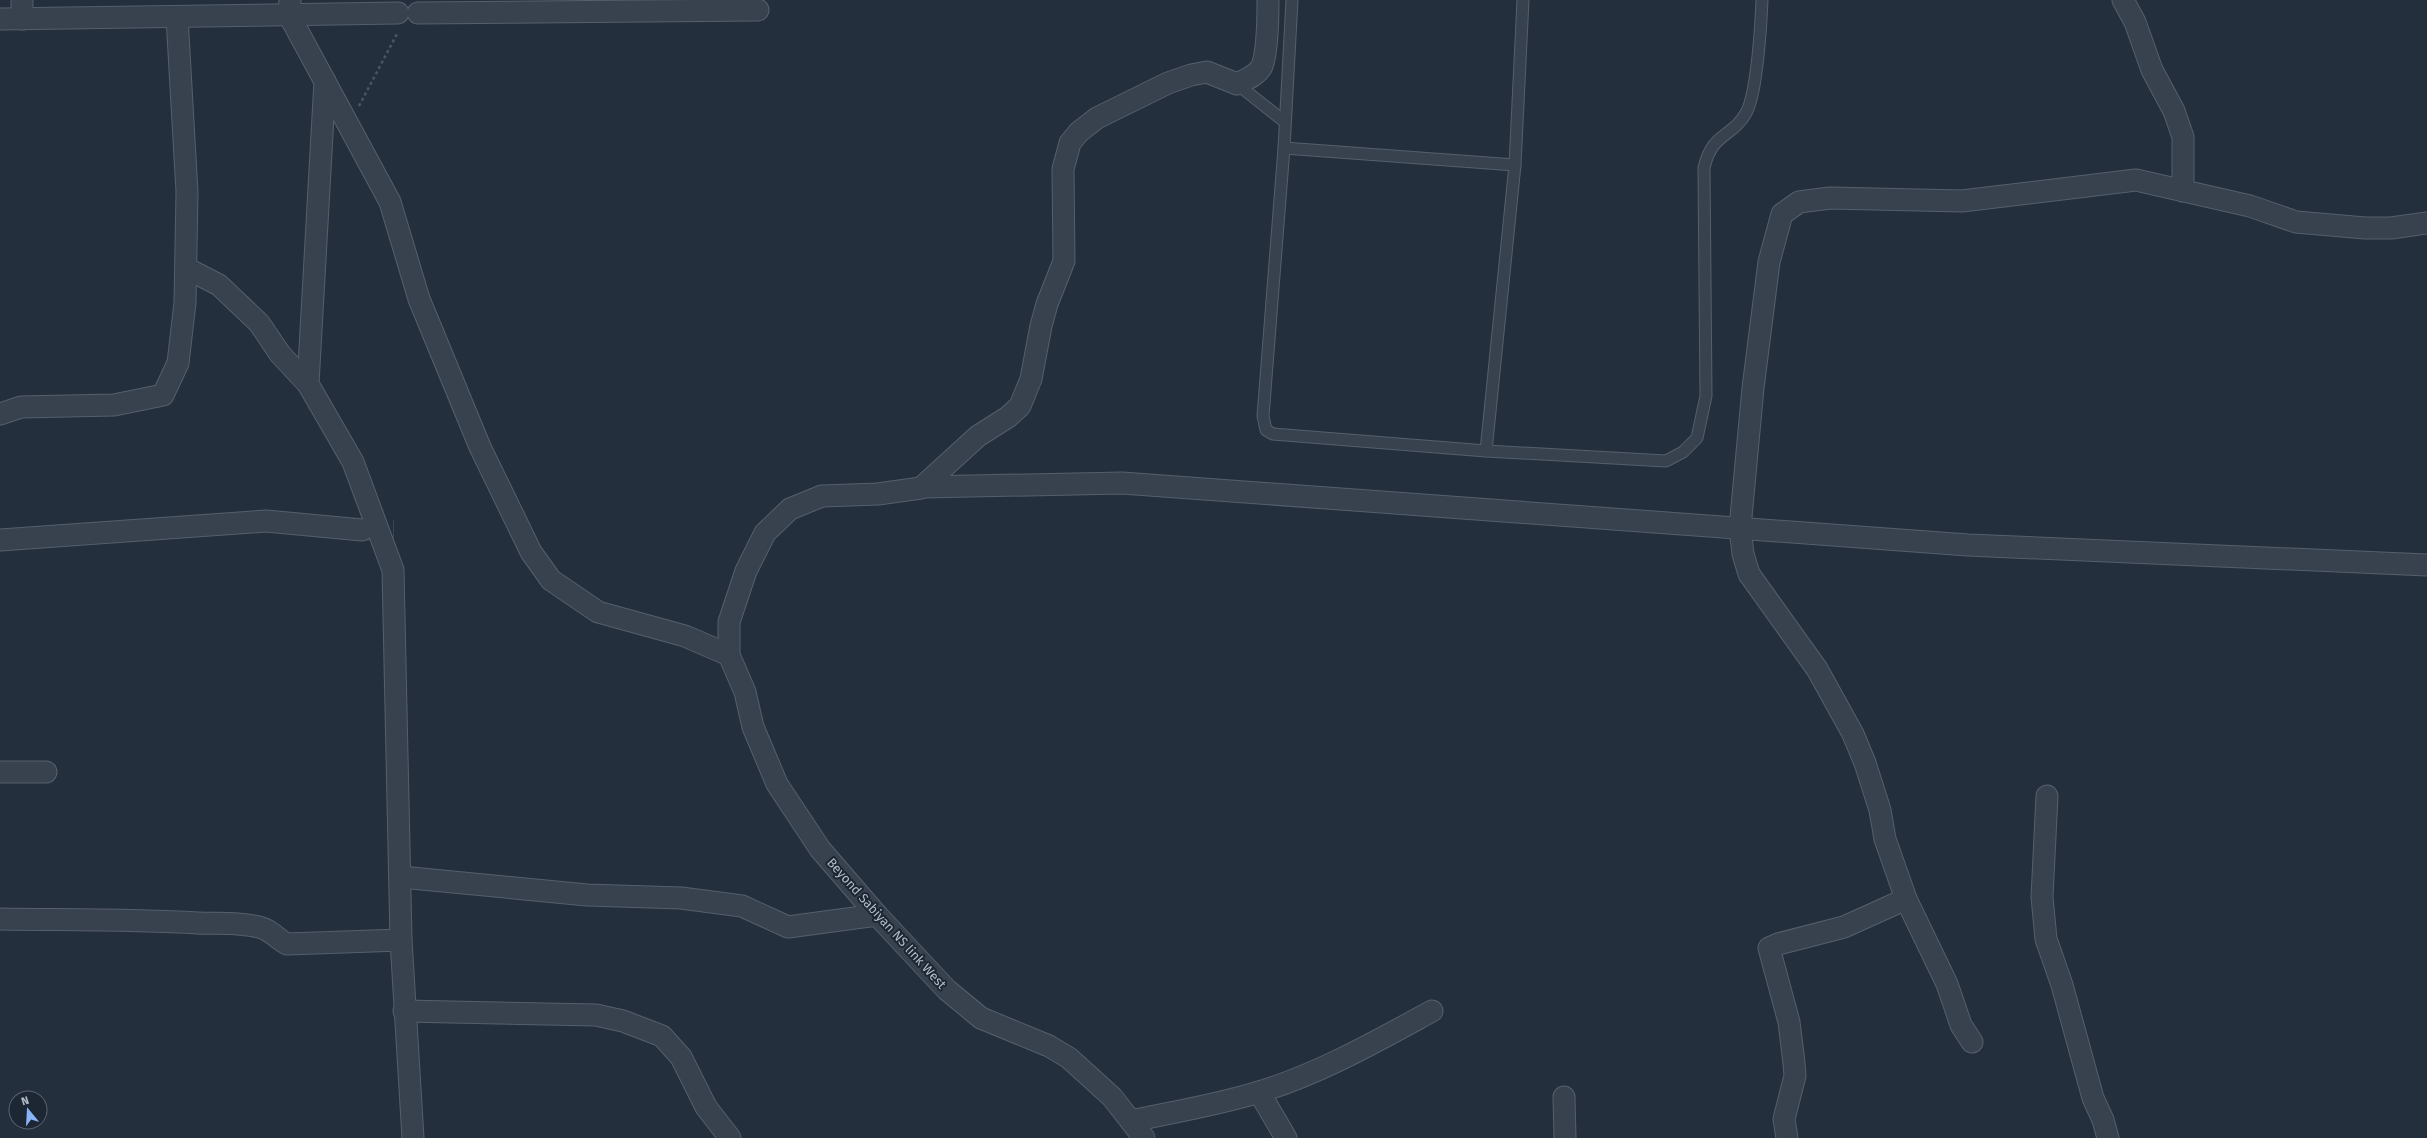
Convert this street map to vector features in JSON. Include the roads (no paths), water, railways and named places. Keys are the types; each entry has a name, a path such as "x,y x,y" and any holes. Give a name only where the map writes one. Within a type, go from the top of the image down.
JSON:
{"street":[{"path":"923,487 978,436 1008,417 1020,406 1026,395 1031,379 1040,326 1064,260 1063,169 1070,143 1078,132 1097,118 1168,83 1191,75 1206,72 1237,84 1254,75 1262,66 1268,25 1268,0"},
{"path":"2123,0 2136,22 2152,70 2174,111 2183,137 2183,191"},
{"path":"289,8 325,81 390,202 419,299 480,447 535,557 551,580 598,612 685,636 729,655 729,622 746,571 765,533 790,509 822,496 878,494 923,487 1122,483 1968,546 2427,565"},
{"path":"0,19 22,9 150,9 177,17 289,8 399,20"},
{"path":"418,13 758,10"},
{"path":"0,414 21,408 114,405 163,395 178,363 185,303 187,192 177,17"},
{"path":"308,384 325,81"},
{"path":"1972,1042 1961,1025 1947,984 1906,899 1885,839 1880,810 1865,762 1853,734 1817,669 1749,574 1743,554 1740,528 1753,388 1769,262 1782,214 1790,206 1799,202 1830,198 1962,201 2123,181 2147,182 2250,206 2296,222 2365,228 2391,228 2427,223"},
{"path":"186,268 219,285 259,323 280,354 308,384 353,462 393,570 401,940 404,1011 413,1138"},
{"path":"0,540 266,521 362,530"},
{"name":"Beyond Sabiyan NS link West","path":"729,655 745,692 753,727 777,784 820,849 877,915 947,990 981,1018 1049,1046 1069,1058 1112,1097 1144,1138"},
{"path":"0,772 46,772"},
{"path":"2047,796 2042,897 2046,939 2062,985 2092,1098 2103,1120 2108,1138"},
{"path":"400,877 587,895 681,898 742,906 788,927 877,915"},
{"path":"1787,1138 1784,1119 1795,1076 1794,1063 1789,1022 1769,948 1778,944 1844,927 1906,899"},
{"path":"0,919 177,922 240,925 260,927 271,931 278,939 287,944 401,940"},
{"path":"404,1011 596,1016 623,1021 642,1028 662,1036 681,1058 706,1107 730,1138"},
{"path":"1131,1121 1208,1106 1259,1092 1372,1044 1432,1011"},
{"path":"1259,1092 1286,1138"},
{"path":"1564,1097 1565,1138"}],"lane":[{"path":"1292,0 1284,148 1263,416 1266,430 1273,434 1486,451 1666,460 1683,452 1697,438 1706,396 1704,168 1708,152 1714,143 1740,121 1747,112 1755,80 1762,0"},
{"path":"1486,451 1515,165 1523,0"},
{"path":"1237,84 1285,122"},
{"path":"1284,148 1515,165"}],"tunnel":[{"path":"362,530 394,530"}]}
